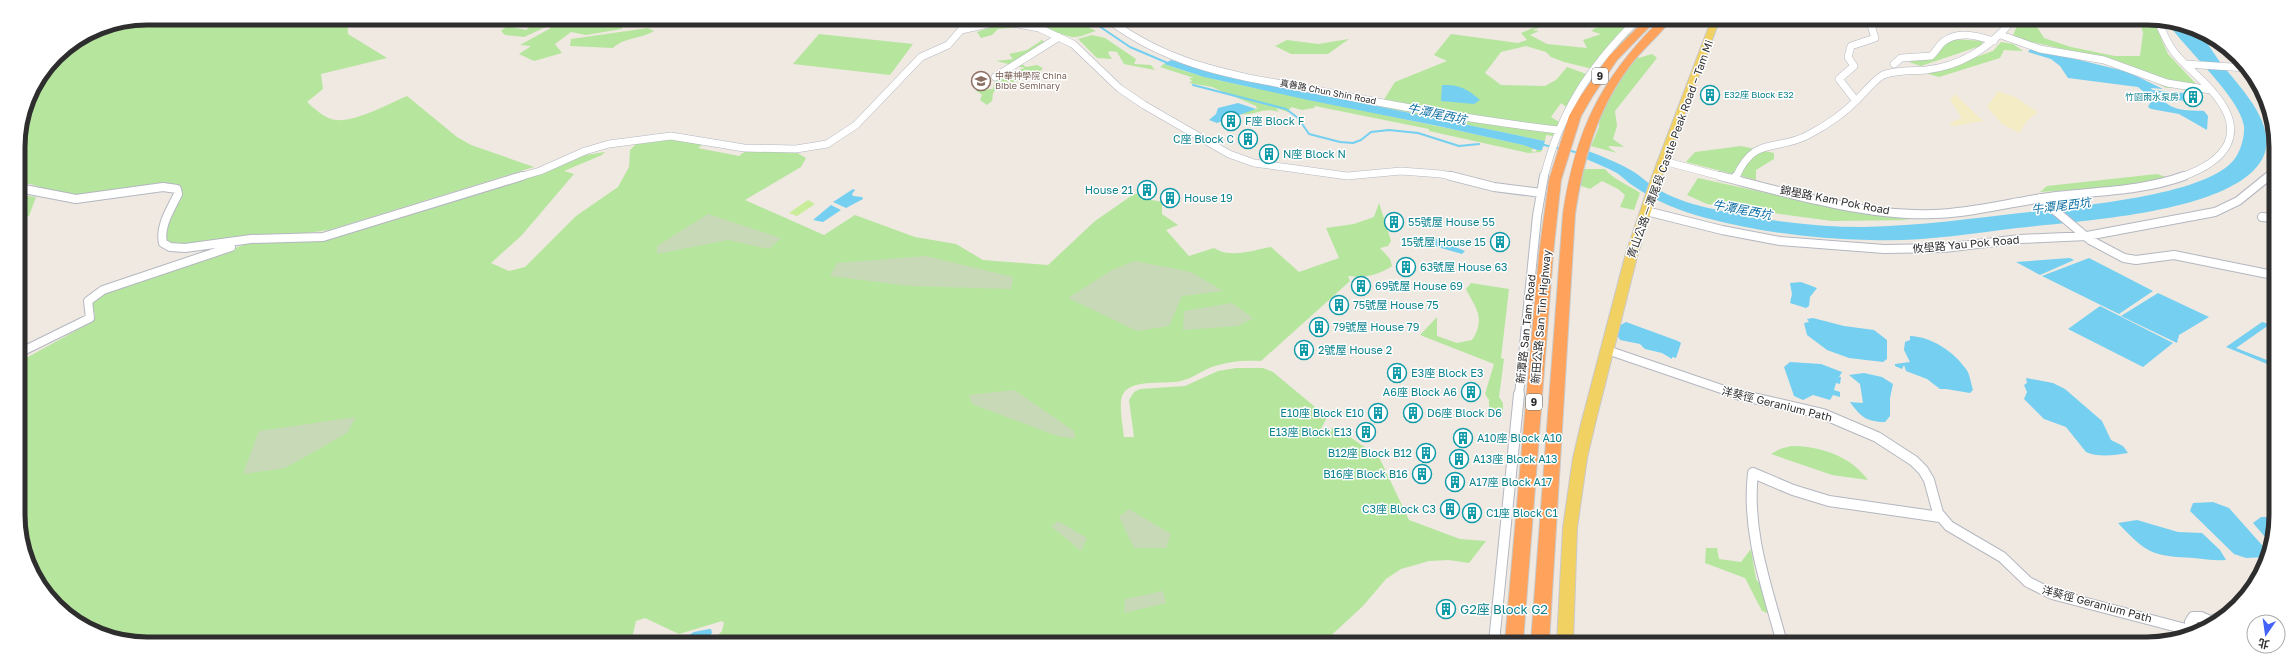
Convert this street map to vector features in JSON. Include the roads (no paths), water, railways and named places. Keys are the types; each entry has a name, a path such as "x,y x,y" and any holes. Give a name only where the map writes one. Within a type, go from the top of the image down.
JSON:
{"highway":[{"name":"新田公路 San Tin Highway","path":"1514,637 1546,254 1555,180 1554,161 1566,143 1575,116 1598,78 1613,58 1646,25"},
{"name":"新田公路 San Tin Highway","path":"1540,637 1569,214 1576,165 1582,145 1598,107 1611,84 1623,66 1648,37 1661,25"},
{"path":"1648,37 1667,25"}],"main road":[{"name":"青山公路－潭尾段 Castle Peak Road – Tam Mi","path":"1565,637 1569,542 1576,486 1583,447 1625,276 1657,176 1666,162 1714,25"}],"street":[{"path":"25,189 76,199 172,187 177,189 179,192 162,228 161,239 167,246 189,248 251,239 306,239 337,234 540,171 585,151 609,144 671,136 744,148 796,150 827,144 837,139 856,125 921,57 948,45 961,30 982,25"},
{"path":"1026,25 1059,37 1083,52 1118,88 1144,105 1230,154 1245,160 1272,167 1347,176 1401,171 1441,174 1502,188 1540,193"},
{"name":"真善路 Chun Shin Road","path":"1115,25 1126,35 1142,45 1206,68 1492,123 1558,130"},
{"name":"新潭路 San Tam Road","path":"1495,637 1540,193 1554,161 1553,140 1573,97 1586,75 1607,49 1631,25"},
{"path":"1856,101 1839,79 1854,66 1848,56 1851,46 1875,38 1871,25"},
{"path":"1735,179 1745,156 1758,148 1804,137 1856,101 1875,81 1884,75 1895,72 1940,68 1980,52 2001,35 2009,25"},
{"name":"錦壆路 Kam Pok Road","path":"1666,162 1673,165 1852,206 1918,214 1964,212 2043,200 2138,189 2184,176 2214,161 2229,146 2232,128 2224,106 2211,90 2172,50 2160,26"},
{"path":"1894,64 1901,58 1931,56 1943,42 1953,36 1969,35 1994,41"},
{"path":"2001,35 2048,51 2104,60 2167,83 2211,90"},
{"path":"995,78 1059,37"},
{"path":"2185,64 2240,68"},
{"name":"攸壆路 Yau Pok Road","path":"1646,211 1746,235 1802,244 1861,248 1938,248 2020,239 2087,236 2220,211 2263,183 2269,176"},
{"path":"2043,200 2087,236 2106,249 2131,260 2174,255 2269,274"},
{"path":"2262,217 2269,218"},
{"path":"25,350 81,324 90,318 88,301 92,296 122,283 165,271 251,239"},
{"name":"洋葵徑 Geranium Path","path":"1607,350 1739,395 1823,414 1864,431 1902,452 1924,470 1929,480 1936,509 1940,517 1954,531 1998,555 2026,581 2044,591 2190,629"},
{"path":"1780,637 1752,528 1750,494 1753,473 1793,490 1836,503 1940,517"},
{"name":"洋葵徑 Geranium Path","path":"2166,622 2190,622 2191,619 2197,616 2209,620"},
{"path":"2190,622 2194,627"}],"water":[{"path":"2171,28 2193,34 2203,39 2250,99 2264,128 2267,142 2263,156 2254,170 2234,185 2207,197 2176,206 2107,218 1944,237 1907,240 1829,238 1767,231 1726,223 1687,212 1650,196 1632,185 1617,173 1586,159 1588,151 1606,158 1634,172 1661,191 1693,204 1750,216 1825,226 1863,227 1905,225 2106,203 2137,198 2194,183 2216,174 2235,159 2243,140 2244,126 2233,101 2223,87"},
{"path":"2031,48 2128,72 2163,89 2151,88 2152,90 2183,93 2189,101 2163,99 2171,106 2176,108 2204,111 2208,116 2207,130 2179,114 2151,109 2148,107 2152,99 2138,87 2068,78 2060,66 2051,59 2028,52"},
{"path":"1171,60 1212,72 1545,141 1542,150 1537,150 1523,145 1438,126 1204,77 1164,64"},
{"path":"1442,85 1458,86 1480,100 1474,104 1441,101"},
{"path":"1238,103 1256,109 1217,123 1209,120 1216,114 1218,108"},
{"path":"853,189 855,190 852,194 853,196 862,197 863,199 846,208 833,202"},
{"path":"831,205 841,210 823,222 813,220"},
{"path":"1431,237 1465,251 1462,254 1427,244 1425,242"},
{"path":"2070,258 2074,260 2040,275 2016,262"},
{"path":"2089,258 2153,291 2119,314 2042,276"},
{"path":"1801,282 1817,288 1810,297 1809,306 1806,308 1790,303 1792,294 1790,283"},
{"path":"2158,293 2209,317 2179,335 2177,343 2121,316"},
{"path":"2100,306 2173,343 2143,367 2068,329"},
{"path":"1813,318 1844,326 1874,330 1887,340 1887,359 1883,362 1849,358 1827,350 1807,335 1804,323 1809,322 1807,319"},
{"path":"1626,322 1681,343 1676,358 1672,357 1672,359 1662,353 1645,349 1640,344 1620,340 1615,328"},
{"path":"2262,322 2269,324 2269,327 2266,327 2236,348 2269,361 2269,365 2226,347"},
{"path":"1910,336 1934,342 1955,356 1967,371 1973,390 1970,393 1940,389 1927,379 1906,371 1904,365 1902,369 1895,366 1895,364 1910,362 1904,350 1905,342 1910,340"},
{"path":"1790,362 1821,364 1842,372 1839,377 1841,377 1840,384 1836,383 1834,390 1840,392 1840,397 1833,395 1830,400 1813,395 1803,400 1794,396 1784,367"},
{"path":"1864,373 1882,377 1893,384 1890,398 1890,416 1885,422 1873,421 1864,417 1850,402 1863,403 1860,384 1849,375"},
{"path":"2026,378 2053,383 2065,389 2102,421 2111,440 2123,446 2128,453 2096,455 2086,452 2066,427 2044,419 2024,399 2027,392 2024,385 2027,383"},
{"path":"2213,502 2229,508 2264,548 2261,557 2246,558 2234,554 2190,511 2193,503"},
{"path":"2261,517 2269,517 2266,539 2253,523"},
{"path":"2137,520 2178,532 2202,533 2220,550 2226,560 2169,556 2152,551 2136,541 2118,523"},
{"path":"711,629 712,633 708,637 686,637 694,632"}],"waterway":[{"name":"牛潭尾西坑","path":"1097,25 1130,47 1170,64"},
{"path":"1193,85 1286,109 1298,118 1309,134 1340,142 1353,143 1361,140 1371,132 1389,130 1418,133 1459,146 1479,144"},
{"name":"牛潭尾西坑","path":"1540,144 1561,149"},
{"name":"牛潭尾西坑","path":"1568,150 1578,153"}],"place":[{"name":"中華神學院 China Bible Seminary","path":"981,81"},
{"name":"E32座 Block E32","path":"1710,95"},
{"name":"竹園雨水泵房","path":"2193,97"},
{"name":"F座 Block F","path":"1231,121"},
{"name":"C座 Block C","path":"1248,139"},
{"name":"N座 Block N","path":"1269,154"},
{"name":"House 21","path":"1147,190"},
{"name":"House 19","path":"1170,198"},
{"name":"55號屋 House 55","path":"1394,222"},
{"name":"15號屋 House 15","path":"1500,242"},
{"name":"63號屋 House 63","path":"1406,267"},
{"name":"69號屋 House 69","path":"1361,286"},
{"name":"75號屋 House 75","path":"1339,305"},
{"name":"79號屋 House 79","path":"1319,327"},
{"name":"2號屋 House 2","path":"1304,350"},
{"name":"E3座 Block E3","path":"1397,373"},
{"name":"A6座 Block A6","path":"1471,392"},
{"name":"E10座 Block E10","path":"1378,413"},
{"name":"D6座 Block D6","path":"1413,413"},
{"name":"E13座 Block E13","path":"1366,432"},
{"name":"A10座 Block A10","path":"1463,438"},
{"name":"B12座 Block B12","path":"1426,453"},
{"name":"A13座 Block A13","path":"1459,459"},
{"name":"B16座 Block B16","path":"1422,474"},
{"name":"A17座 Block A17","path":"1455,482"},
{"name":"C3座 Block C3","path":"1450,509"},
{"name":"C1座 Block C1","path":"1472,513"},
{"name":"G2座 Block G2","path":"1446,609"}]}
